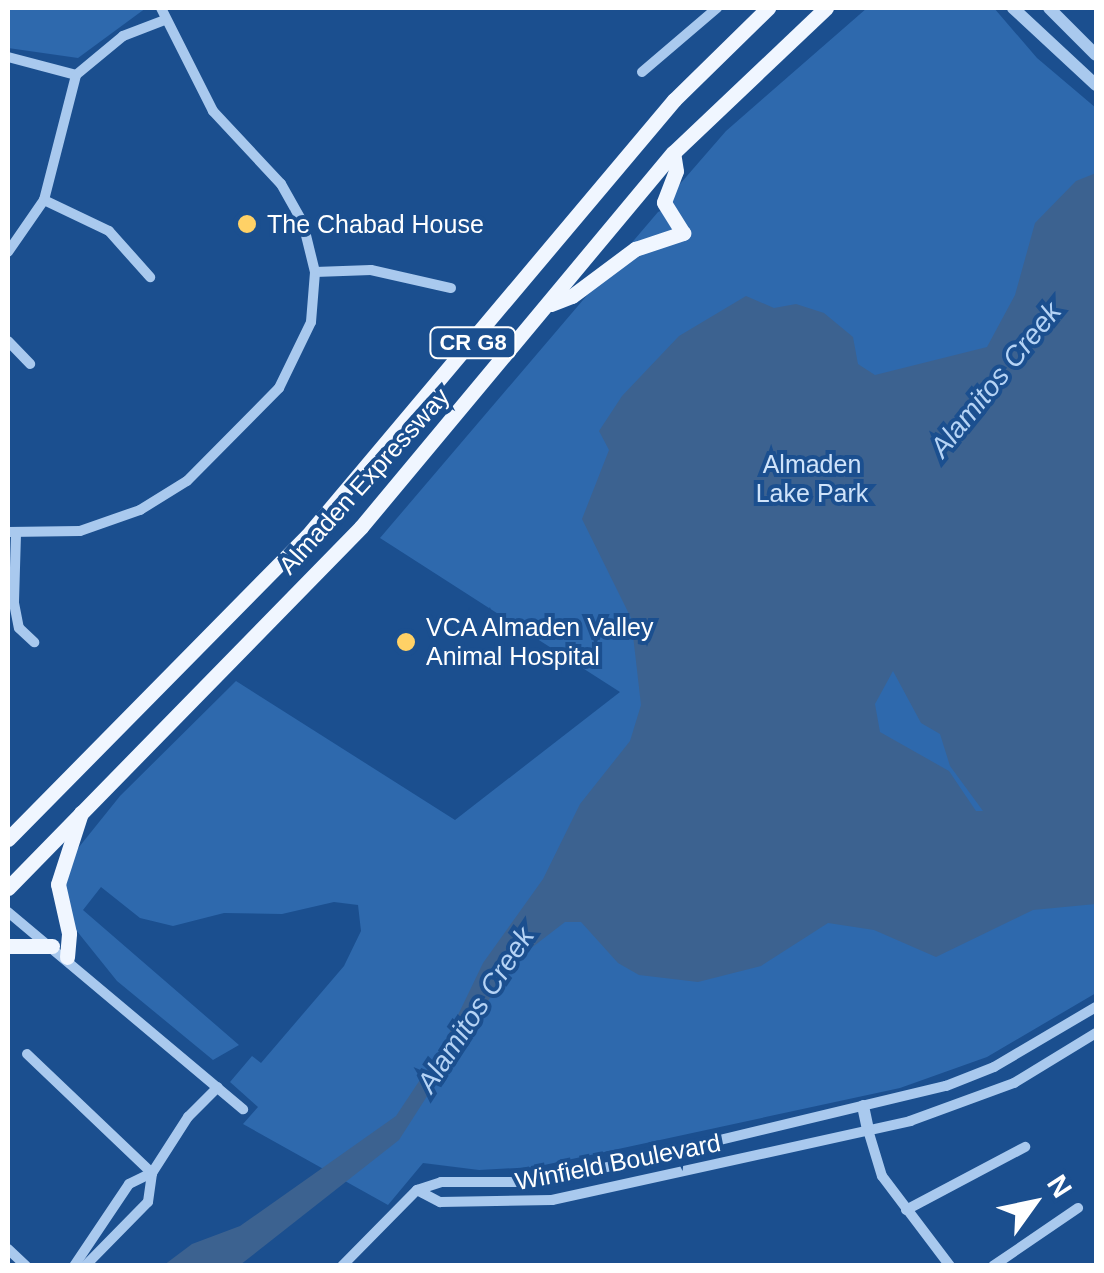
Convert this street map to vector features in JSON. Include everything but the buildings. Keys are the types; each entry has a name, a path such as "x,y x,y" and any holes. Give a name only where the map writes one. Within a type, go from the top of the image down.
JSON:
{"main road":[{"name":"Almaden Expressway","path":"8,838 331,510 674,100 768,8"},
{"name":"Almaden Expressway","path":"8,888 360,527 672,153 826,8"},
{"path":"547,306 572,296 635,249 683,233 664,202 676,171 672,153"},
{"path":"67,956 70,933 58,884 81,812"},
{"path":"8,946 52,946"}],"street":[{"path":"642,72 716,8"},
{"path":"1013,8 1096,85"},
{"path":"1049,8 1096,55"},
{"path":"8,252 44,200 76,75 123,36 163,14 212,112 281,184 303,222 315,272 311,322 280,388 188,482 140,510 80,531 12,533 14,603 19,628 34,642"},
{"path":"8,56 76,75"},
{"path":"44,200 109,232 150,277"},
{"path":"315,272 371,270 451,288"},
{"path":"8,341 30,364"},
{"path":"8,912 67,956 243,1110"},
{"name":"Winfield Boulevard","path":"417,1190 441,1182 545,1182 863,1106 994,1067 1096,1007"},
{"name":"Winfield Boulevard","path":"417,1190 440,1202 552,1200 868,1130 970,1103 1096,1033"},
{"path":"27,1054 152,1173"},
{"path":"86,1266 148,1202 152,1173 188,1117 218,1087"},
{"path":"863,1106 882,1176 950,1266"},
{"path":"906,1210 1025,1147"},
{"path":"74,1266 129,1184 152,1173"},
{"path":"342,1266 417,1190"},
{"path":"992,1266 1078,1208"},
{"path":"8,1249 26,1266"}],"green space":[{"path":"8,8 146,8 78,58 8,48"},
{"name":"Almaden Lake Park","path":"867,8 994,8 1037,58 1096,108 1096,993 987,1057 900,1088 535,1167 479,1170 423,1163 388,1205 243,1124 258,1107 230,1082 252,1056 261,1063 344,966 361,931 358,905 334,902 282,914 224,913 173,926 140,918 101,887 83,910 239,1045 213,1060 117,981 76,930 62,889 75,852 120,796 236,681 455,820 620,692 380,538 658,212 670,207 673,192 726,131"}],"water":[{"name":"Alamitos Creek","path":"1096,173 1096,904 1033,910 936,957 874,930 828,923 761,966 698,982 639,975 618,963 581,922 565,922 513,962 399,1140 240,1265 164,1265 192,1244 240,1226 396,1116 445,1042 483,963 543,879 580,804 630,741 641,705 631,618 582,519 609,450 599,431 622,396 679,336 746,296 774,308 796,304 824,313 853,337 858,364 875,375 987,347 1015,295 1035,223 1076,181","holes":["893,671 921,723 940,734 950,766 983,811 976,811 949,771 880,732 875,704"]}],"place":[{"name":"The Chabad House","path":"247,224"},
{"name":"VCA Almaden Valley Animal Hospital","path":"406,642"}]}
